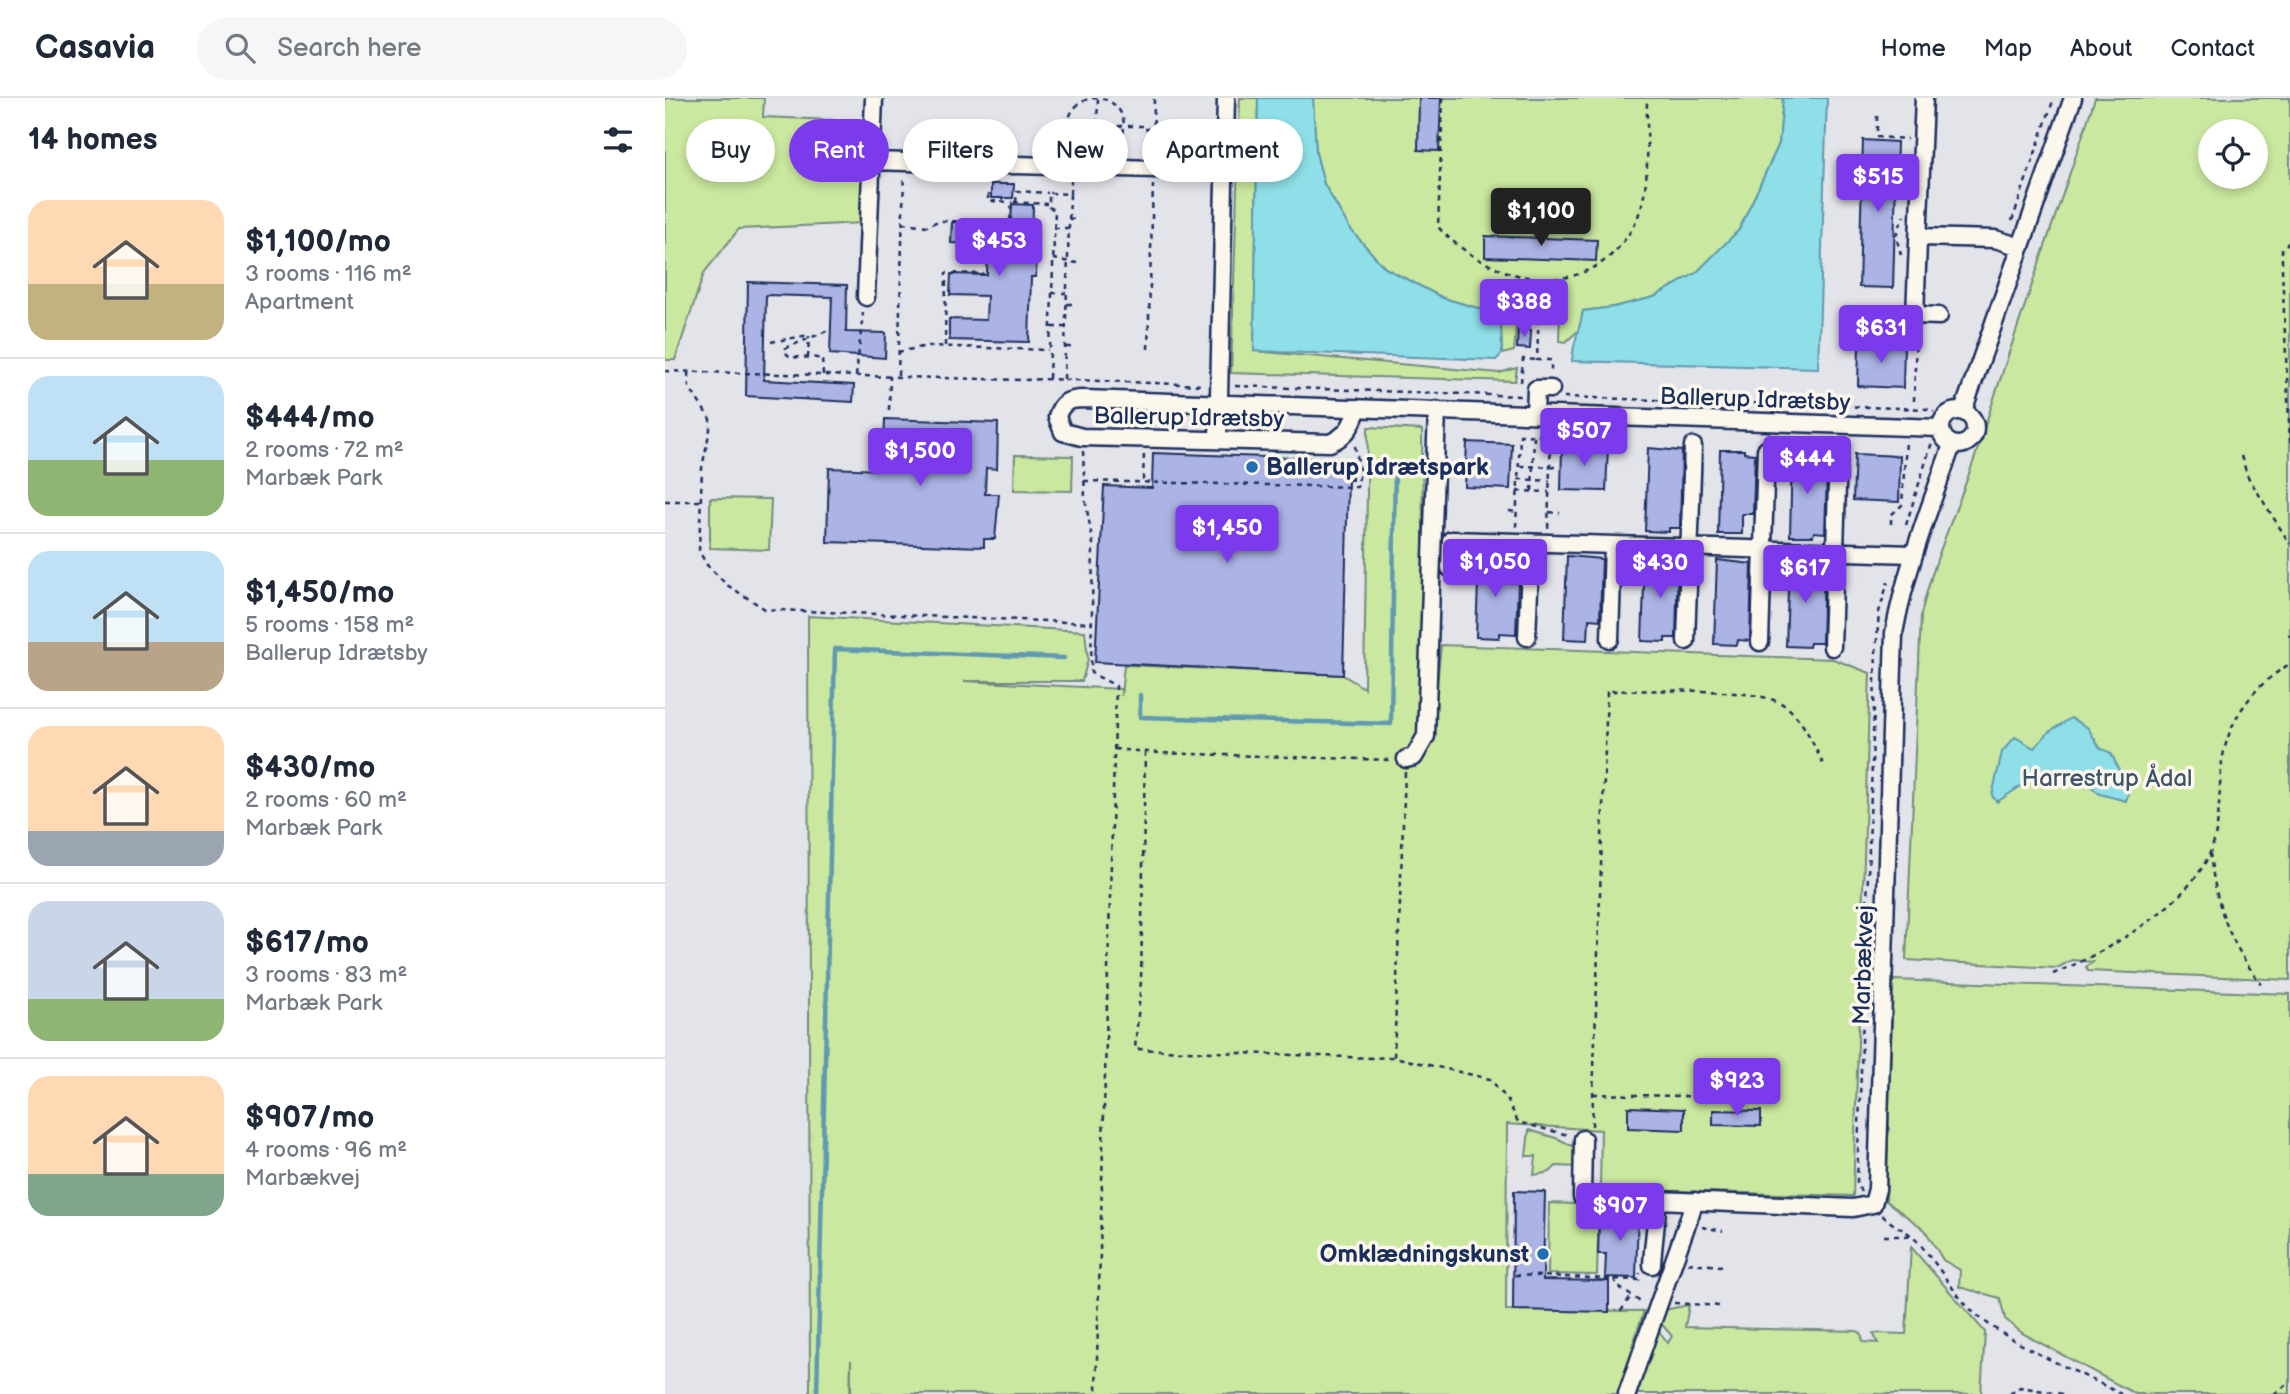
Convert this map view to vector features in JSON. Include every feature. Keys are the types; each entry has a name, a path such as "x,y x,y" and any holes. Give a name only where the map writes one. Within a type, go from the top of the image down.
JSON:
{"street":[{"path":"873,119 874,98"},
{"name":"Ballerup Idrætsby","path":"1225,119 1226,98"},
{"path":"1924,98 1915,316 1939,316"},
{"path":"1963,411 2073,98"},
{"path":"866,297 870,182"},
{"name":"Ballerup Idrætsby","path":"1218,403 1224,182"},
{"path":"1920,237 1995,239 2021,247"},
{"path":"1535,414 1528,396 1536,389 1551,389"},
{"name":"Ballerup Idrætsby","path":"1348,431 1344,437 1330,443 1082,437 1063,432 1058,426 1057,417 1059,408 1072,399 1535,414 1942,423"},
{"path":"1218,403 1219,439"},
{"path":"1348,431 1358,408"},
{"path":"1406,759 1414,757 1423,746 1426,736 1437,411"},
{"path":"1956,411 1963,411 1973,419 1975,433 1966,444 1952,445 1943,438 1942,423 1956,411"},
{"name":"Marbækvej","path":"1873,1204 1877,1189 1886,972 1894,633 1900,599 1913,554 1952,445"},
{"path":"1686,640 1693,446"},
{"path":"1760,642 1766,450"},
{"path":"1832,647 1838,453"},
{"path":"1450,568 1451,540 1913,554"},
{"path":"1527,637 1531,543"},
{"path":"1610,639 1613,545"},
{"path":"1583,1139 1581,1197 1853,1208 1873,1204"},
{"path":"1653,1265 1653,1245 1657,1239 1657,1200"},
{"path":"1627,1394 1695,1201"}],"path":[{"path":"1097,119 1098,98"},
{"path":"1069,119 1077,106 1098,98 1115,105 1123,119"},
{"path":"1443,98 1438,227 1450,239 1492,267 1514,276 1540,279 1561,278 1590,271 1608,258 1625,239 1637,219 1644,193 1647,98"},
{"path":"1154,99 1154,119"},
{"path":"1877,116 1878,137 1907,139"},
{"path":"898,376 904,182"},
{"path":"1064,379 1070,182"},
{"path":"1148,349 1153,182"},
{"path":"903,223 927,226 938,221 1010,222 1017,191 1070,194"},
{"path":"1048,204 1049,193"},
{"path":"988,194 988,201 1048,204 1055,210 1049,379"},
{"path":"1069,219 1079,218"},
{"path":"1054,228 1069,228"},
{"path":"2290,242 2282,248 2282,270 2290,443"},
{"path":"1053,260 1077,263"},
{"path":"945,346 946,273 984,274"},
{"path":"1537,360 1540,279"},
{"path":"1052,293 1067,293"},
{"path":"856,376 859,335 866,297"},
{"path":"1067,304 1077,304"},
{"path":"1914,401 1916,327 1919,322 1915,316"},
{"path":"1051,327 1066,327"},
{"path":"823,375 822,358 790,357 784,351 811,336 827,331"},
{"path":"771,342 811,336"},
{"path":"808,358 811,336"},
{"path":"898,352 928,346 1050,350"},
{"path":"1066,347 1076,347"},
{"path":"1528,396 1523,359 1551,360 1551,372"},
{"path":"665,371 1064,379 1928,409 1942,423"},
{"path":"688,372 689,387 710,419 709,440 702,468 699,551 727,585 765,609 1092,624"},
{"path":"889,410 890,376"},
{"path":"1084,481 1357,487 1360,472 1359,453 1348,431"},
{"path":"1520,435 1552,436 1549,512 1531,543 1517,512 1520,435"},
{"path":"1532,491 1534,436"},
{"path":"1082,437 1084,481 1093,544 1091,673 1116,686 1095,1394"},
{"path":"1891,524 1891,515 1902,505 1906,440"},
{"path":"1143,482 1144,453"},
{"path":"2242,456 2248,477 2290,544"},
{"path":"1518,466 1559,467"},
{"path":"1518,479 1550,481"},
{"path":"1517,491 1549,492"},
{"path":"665,501 701,501"},
{"path":"1509,511 1517,512"},
{"path":"1549,512 1560,513"},
{"path":"2053,974 2083,962 2165,909 2196,877 2210,852 2219,822 2221,772 2231,727 2252,693 2290,664"},
{"path":"1145,752 1141,981 1135,1049 1394,1057 1490,1079 1507,1100 1518,1122 1583,1139 1592,1135 1607,691 1757,693 1785,705 1804,728 1823,764"},
{"path":"1114,748 1145,752 1406,759 1394,1057"},
{"path":"2210,852 2218,904 2225,927 2261,984"},
{"path":"1593,1094 1764,1098"},
{"path":"1873,1204 1888,1222 1912,1236 1952,1290 1974,1312 1999,1331 2121,1394"},
{"path":"1687,1226 1723,1231"},
{"path":"1884,1236 1912,1236"},
{"path":"1674,1261 1722,1266"},
{"path":"1515,1275 1614,1279 1617,1286 1631,1295 1658,1307 1720,1306"},
{"path":"1621,1311 1631,1295"},
{"path":"2274,1394 2290,1382"},
{"path":"2010,1394 2020,1387 2062,1394"},
{"path":"2110,1394 2116,1391"}],"green space":[{"path":"665,98 764,98 763,117 810,119 789,119 789,182 865,182 863,223 739,229 704,273 675,360 665,360"},
{"path":"1240,98 1258,98 1258,119 1239,119"},
{"path":"1313,98 1783,98 1779,144 1739,230 1696,273 1654,297 1583,311 1580,329 1566,342 1559,341 1561,286 1520,284 1514,351 1502,354 1501,325 1481,309 1443,298 1385,268 1350,229 1324,184 1316,153"},
{"name":"Harrestrup Ådal","path":"2095,98 2290,98 2290,980 2088,971 2086,967 2093,962 2072,960 2057,968 1906,960 1921,615 1933,572"},
{"path":"1237,182 1257,182 1254,351 1499,373 1517,368 1515,381 1231,373"},
{"path":"1368,427 1422,430 1424,640 1431,742 1441,645 1833,659 1870,673 1853,1196 1600,1189 1601,1130 1507,1124 1506,1310 1644,1311 1632,1346 1638,1348 1656,1327 1668,1343 1672,1336 1659,1321 1664,1310 1689,1305 1685,1327 1857,1331 1861,1333 1863,1342 1878,1343 1873,1333 1906,1334 1911,1247 1985,1332 1981,1394 851,1394 851,1360 850,1394 810,1394 808,616 1085,631 1088,659 1082,681 964,681 1121,689 1121,696 1124,665 1343,675 1364,688"},
{"path":"1015,455 1073,456 1072,491 1014,490"},
{"path":"710,498 771,499 769,550 710,548"},
{"path":"1893,980 2290,994 2290,1394 2135,1394 2022,1333 2005,1319 2000,1298 1959,1287 1960,1270 1943,1260 1925,1230 1886,1201"},
{"path":"1529,1130 1559,1139 1576,1148 1580,1167 1556,1166 1550,1172 1534,1175 1536,1156 1526,1156"},
{"path":"1549,1203 1599,1205 1597,1275 1548,1274"}],"water":[{"path":"1258,98 1313,98 1316,153 1324,184 1350,229 1385,268 1443,298 1481,309 1501,325 1502,354 1496,360 1254,351 1257,182 1303,182 1303,119 1258,119"},
{"path":"1783,98 1827,98 1818,368 1572,361 1583,311 1654,297 1696,273 1739,230 1779,144"},
{"path":"2071,718 2088,728 2100,748 2111,753 2120,772 2133,777 2126,801 2100,794 2074,773 2036,776 1997,802 1992,796 2002,752 2015,737 2034,748 2049,732"}],"building":[{"path":"1419,98 1441,98 1439,151 1418,150"},
{"path":"1863,140 1897,142 1893,288 1859,287"},
{"path":"991,184 1014,184 1013,198 991,198"},
{"path":"1012,204 1033,205 1032,245 1037,245 1036,277 1031,277 1029,342 949,340 949,319 986,320 987,296 950,295 951,274 987,275 988,244 951,243 952,222 1011,223"},
{"path":"1485,236 1597,240 1596,261 1485,257"},
{"path":"748,282 847,285 846,332 886,333 885,358 830,354 832,297 766,295 764,380 854,385 853,402 746,396"},
{"path":"1518,329 1531,330 1530,349 1517,348"},
{"path":"1859,342 1904,343 1903,388 1858,386"},
{"path":"885,419 998,423 997,469 986,468 985,494 999,494 995,539 984,539 984,547 827,542 829,468 883,470"},
{"path":"1467,442 1512,444 1510,489 1465,487"},
{"path":"1562,446 1608,447 1606,491 1561,490"},
{"path":"1648,448 1682,451 1680,528 1669,528 1669,532 1645,531"},
{"path":"1720,450 1744,450 1744,453 1755,454 1753,514 1742,514 1742,534 1718,534"},
{"path":"1792,452 1816,453 1815,472 1827,473 1825,533 1790,536"},
{"path":"1153,453 1352,460 1352,480 1348,480 1343,675 1095,662 1104,486 1152,488"},
{"path":"1855,454 1900,456 1899,502 1853,500"},
{"path":"1479,553 1502,554 1501,582 1518,583 1516,634 1499,633 1499,638 1476,637"},
{"path":"1567,556 1602,559 1600,620 1589,619 1588,640 1564,639"},
{"path":"1645,558 1678,562 1676,638 1665,638 1665,642 1642,641"},
{"path":"1717,560 1752,564 1750,641 1738,640 1737,645 1714,644"},
{"path":"1789,563 1824,566 1822,643 1810,643 1809,647 1786,646"},
{"path":"1628,1107 1684,1109 1684,1130 1628,1128"},
{"path":"1713,1110 1761,1111 1761,1126 1713,1125"},
{"path":"1514,1191 1545,1192 1543,1280 1609,1281 1609,1312 1513,1310"},
{"path":"1607,1209 1638,1210 1636,1278 1605,1277 1606,1254 1598,1254 1599,1222 1607,1222"}],"waterway":[{"path":"1140,695 1140,717 1391,724 1395,466"},
{"path":"817,1394 835,649 1064,658"}],"place":[{"name":"Ballerup Idrætspark","path":"1252,467"},
{"name":"Omklædningskunst","path":"1543,1254"}]}
